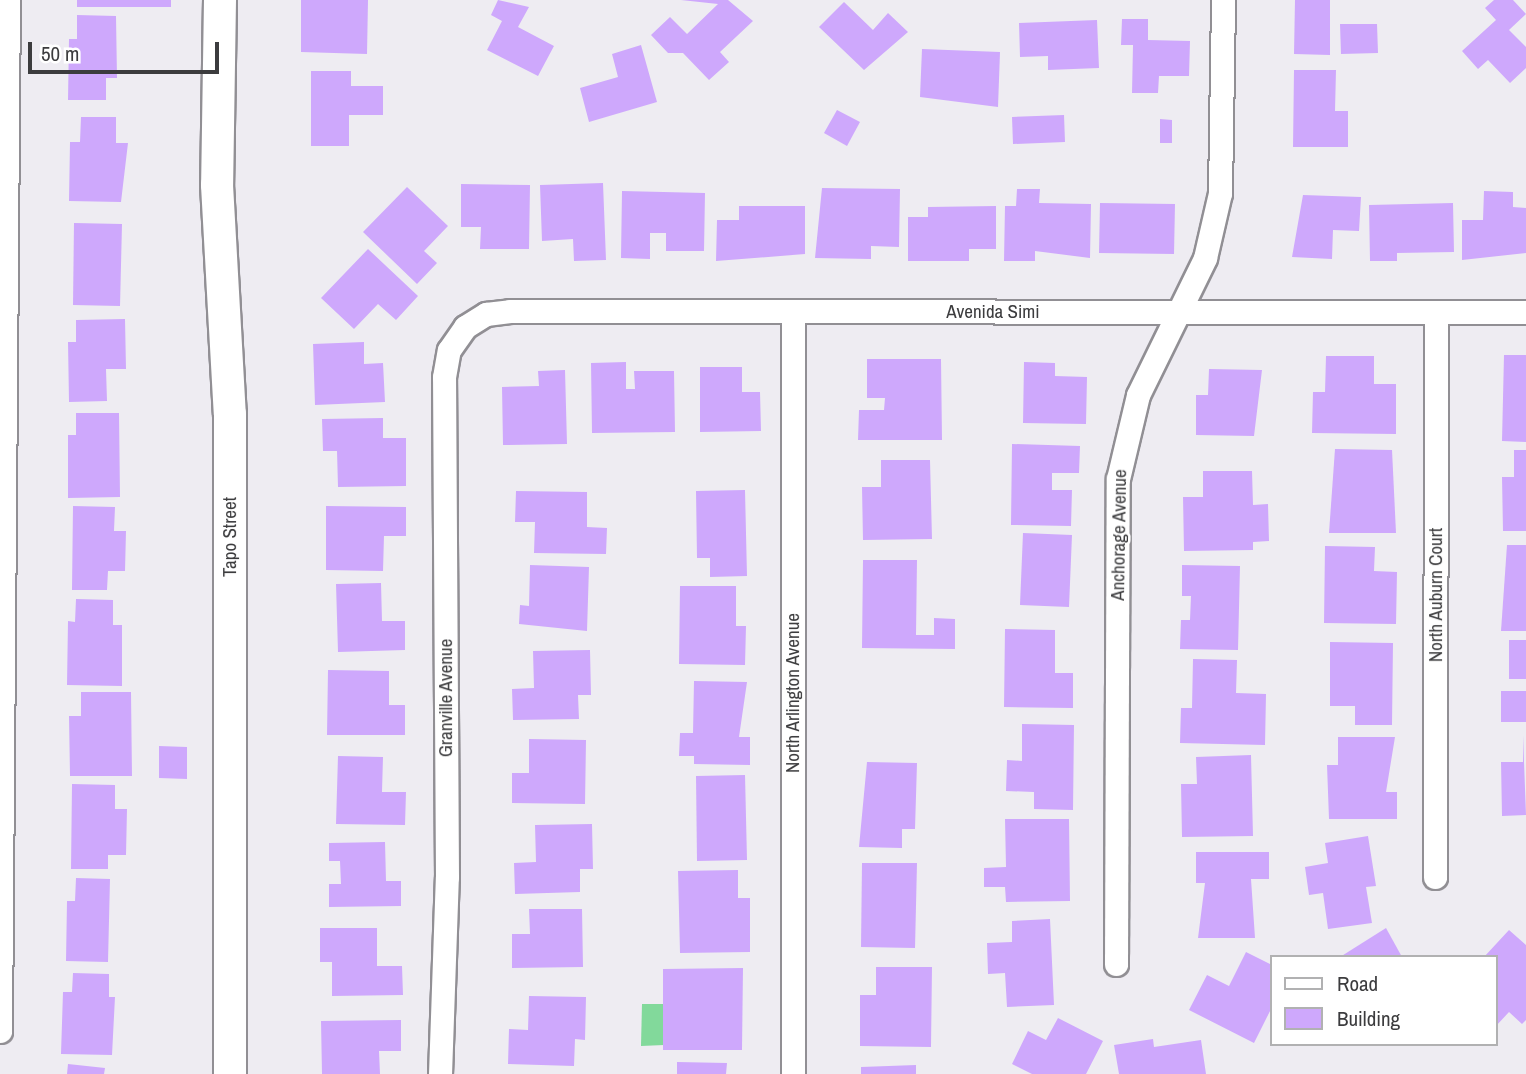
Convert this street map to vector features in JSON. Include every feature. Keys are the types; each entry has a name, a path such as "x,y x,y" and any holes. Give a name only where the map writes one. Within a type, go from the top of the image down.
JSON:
{"street":[{"path":"0,1031 8,0"},
{"name":"Tapo Street","path":"220,0 217,185 230,414 230,1074"},
{"name":"Anchorage Avenue","path":"1116,964 1118,479 1138,395 1181,312 1205,258 1220,193 1223,0"},
{"name":"Avenida Simi","path":"465,327 486,314 510,311 1526,312"},
{"name":"North Arlington Avenue","path":"793,312 793,1074"},
{"name":"North Auburn Court","path":"1436,312 1436,877"},
{"name":"Granville Avenue","path":"440,1074 447,877 444,377 449,350 465,327"}],"shaded area":[{"path":"642,1004 663,1004 664,1045 641,1046"}],"building":[{"path":"77,0 171,0 171,7 77,7"},
{"path":"301,0 368,0 367,54 301,52"},
{"path":"498,0 529,7 518,27 554,46 538,76 487,50 502,21 491,15"},
{"path":"681,0 728,0 753,21 720,52 729,62 709,80 683,53 668,53 651,35 670,17 687,34 718,4"},
{"path":"1295,0 1330,0 1330,55 1294,54"},
{"path":"1494,0 1513,0 1526,14 1509,30 1526,47 1526,68 1510,83 1488,60 1478,69 1462,51 1496,20 1485,8"},
{"path":"844,2 873,30 888,13 908,32 864,70 819,27"},
{"path":"77,15 116,16 117,78 106,78 106,100 68,100 69,39 77,39"},
{"path":"1122,19 1148,19 1148,40 1190,41 1189,76 1159,76 1158,93 1132,93 1133,45 1121,45"},
{"path":"1097,20 1099,68 1048,70 1048,56 1020,57 1019,23"},
{"path":"1340,24 1377,24 1378,53 1341,54"},
{"path":"641,45 657,102 589,122 580,88 618,77 612,54"},
{"path":"922,49 1000,52 998,107 920,97"},
{"path":"1294,70 1336,70 1335,111 1348,111 1348,147 1293,147"},
{"path":"311,71 351,71 351,86 383,86 383,115 349,115 349,146 311,146"},
{"path":"837,110 860,122 847,146 824,133"},
{"path":"1064,115 1065,142 1013,144 1012,117"},
{"path":"81,117 116,117 116,143 128,143 121,202 69,201 70,142 80,142"},
{"path":"1160,119 1172,120 1172,143 1160,143"},
{"path":"603,183 606,260 574,261 573,239 542,241 540,185"},
{"path":"461,184 530,185 529,249 480,249 481,227 461,227"},
{"path":"407,187 448,226 424,251 437,263 417,284 363,232"},
{"path":"822,188 900,189 899,247 871,246 871,259 815,258"},
{"path":"1017,189 1040,189 1039,203 1091,204 1090,258 1035,251 1035,261 1004,261 1005,206 1016,206"},
{"path":"622,191 705,193 704,251 666,251 666,233 650,233 650,259 621,258"},
{"path":"1484,191 1513,192 1513,207 1526,208 1526,253 1462,260 1462,220 1483,220"},
{"path":"1303,195 1361,197 1359,231 1333,230 1332,259 1292,257"},
{"path":"1100,203 1175,204 1174,254 1099,253"},
{"path":"1453,203 1454,252 1397,253 1397,261 1370,261 1369,205"},
{"path":"739,206 805,206 805,254 716,261 717,220 739,220"},
{"path":"996,206 996,249 969,249 969,261 908,261 908,217 928,217 928,207"},
{"path":"74,223 122,224 120,306 73,305"},
{"path":"368,249 418,296 396,320 378,304 354,329 321,298"},
{"path":"125,319 126,369 106,369 107,401 69,402 68,342 76,342 76,320"},
{"path":"364,342 364,364 383,363 385,402 315,405 313,344"},
{"path":"1504,355 1526,355 1526,442 1502,441"},
{"path":"1326,356 1374,356 1374,384 1396,384 1396,434 1312,433 1313,392 1325,392"},
{"path":"867,359 941,359 942,440 858,440 859,410 884,410 885,398 867,398"},
{"path":"626,362 626,389 635,389 634,371 674,371 675,432 592,433 591,363"},
{"path":"1024,362 1055,363 1055,376 1087,377 1086,424 1023,423"},
{"path":"700,367 742,367 742,392 760,392 761,431 700,432"},
{"path":"1209,369 1262,370 1254,436 1196,435 1196,395 1208,395"},
{"path":"565,370 567,444 503,445 502,387 539,386 538,371"},
{"path":"76,413 119,413 120,497 68,498 68,435 76,435"},
{"path":"383,418 383,438 406,438 406,486 338,487 337,451 323,451 322,419"},
{"path":"1012,444 1080,446 1079,473 1052,473 1052,490 1072,490 1071,526 1011,525"},
{"path":"1335,449 1392,450 1396,533 1329,533"},
{"path":"1514,450 1526,450 1526,531 1503,531 1502,477 1514,477"},
{"path":"881,460 930,460 932,539 863,540 862,487 881,487"},
{"path":"1203,471 1252,471 1253,505 1268,504 1269,541 1253,542 1253,550 1184,551 1183,497 1203,497"},
{"path":"745,490 747,576 710,577 710,558 697,558 696,491"},
{"path":"516,491 587,492 587,527 607,528 606,554 534,553 535,522 515,522"},
{"path":"73,506 115,507 114,531 126,531 125,571 108,571 107,590 72,590"},
{"path":"326,506 406,507 406,536 384,536 383,571 326,570"},
{"path":"1023,533 1072,535 1069,607 1020,605"},
{"path":"1507,545 1526,545 1526,631 1501,631"},
{"path":"1325,546 1375,547 1374,571 1397,572 1396,624 1324,623"},
{"path":"863,560 917,560 916,635 934,635 934,618 955,619 955,649 862,648"},
{"path":"530,565 589,567 587,631 519,624 520,605 529,606"},
{"path":"1182,565 1240,566 1238,650 1180,649 1181,620 1190,620 1191,596 1182,596"},
{"path":"381,583 382,621 405,621 405,650 338,652 336,584"},
{"path":"680,586 736,586 736,626 746,626 745,665 679,664"},
{"path":"76,599 113,600 113,625 122,625 122,686 67,685 68,621 75,622"},
{"path":"1005,629 1055,630 1055,673 1073,673 1073,708 1004,707"},
{"path":"1509,640 1526,640 1526,679 1509,679"},
{"path":"1330,642 1393,643 1392,725 1355,725 1355,706 1330,706"},
{"path":"590,650 591,695 578,695 579,719 513,720 512,689 534,688 533,651"},
{"path":"1193,659 1237,660 1236,693 1266,694 1265,745 1180,743 1181,708 1192,708"},
{"path":"328,670 389,671 389,705 405,705 405,735 327,735"},
{"path":"694,681 747,682 739,737 750,737 750,765 694,764 694,756 679,756 680,733 693,733"},
{"path":"1501,691 1526,691 1526,722 1501,722"},
{"path":"81,692 131,692 132,776 70,776 69,716 81,716"},
{"path":"1022,724 1074,725 1073,810 1034,809 1034,792 1006,791 1007,760 1022,761"},
{"path":"1523,735 1526,815 1502,816 1501,762 1523,762"},
{"path":"1338,737 1395,737 1386,792 1397,792 1397,819 1329,819 1327,765 1338,765"},
{"path":"529,739 586,740 585,804 512,803 512,773 529,773"},
{"path":"159,746 187,747 187,779 159,778"},
{"path":"1251,755 1253,836 1182,837 1181,784 1197,784 1196,757"},
{"path":"338,756 383,757 382,792 406,792 405,825 336,824"},
{"path":"867,762 917,763 915,829 902,829 902,848 859,847"},
{"path":"745,775 747,860 697,861 696,776"},
{"path":"72,784 115,785 115,809 127,809 126,855 108,855 108,869 71,869"},
{"path":"1005,819 1069,819 1070,901 1006,902 1005,887 984,887 984,868 1006,867"},
{"path":"592,824 593,869 580,869 580,892 515,894 514,863 536,862 535,825"},
{"path":"1368,836 1376,886 1366,887 1372,923 1328,929 1323,893 1309,895 1305,867 1328,863 1325,843"},
{"path":"385,842 386,881 401,881 401,906 329,907 329,884 341,884 340,861 329,861 329,843"},
{"path":"1196,852 1269,852 1269,879 1251,879 1255,938 1198,938 1205,883 1196,883"},
{"path":"862,863 917,863 915,948 861,947"},
{"path":"738,870 738,898 750,898 750,952 680,953 678,871"},
{"path":"76,878 110,879 108,962 66,961 67,901 75,901"},
{"path":"529,909 582,909 583,967 512,968 512,934 530,934"},
{"path":"1050,919 1054,1005 1007,1007 1005,973 988,974 987,943 1012,942 1012,921"},
{"path":"320,928 377,928 377,966 402,966 403,995 332,996 332,962 320,962"},
{"path":"1386,928 1401,955 1343,955"},
{"path":"1509,930 1526,945 1526,1020 1522,1024 1509,1012 1498,1024 1498,955 1486,955"},
{"path":"1246,952 1270,964 1270,1011 1254,1043 1189,1010 1207,975 1229,986"},
{"path":"876,967 932,967 931,1047 860,1046 860,995 876,995"},
{"path":"743,968 742,1050 663,1050 663,969"},
{"path":"73,973 109,974 109,997 115,997 112,1055 61,1054 63,992 72,992"},
{"path":"529,996 586,997 585,1040 575,1039 574,1066 508,1064 509,1029 528,1030"},
{"path":"1058,1018 1103,1041 1086,1074 1032,1074 1012,1064 1028,1031 1046,1040"},
{"path":"401,1020 401,1051 379,1051 380,1074 322,1074 321,1021"},
{"path":"1153,1039 1154,1047 1201,1040 1206,1074 1119,1074 1114,1045"},
{"path":"677,1062 727,1063 726,1074 677,1074"},
{"path":"68,1064 105,1068 104,1074 67,1074"},
{"path":"916,1065 916,1074 861,1074 861,1067"}]}
